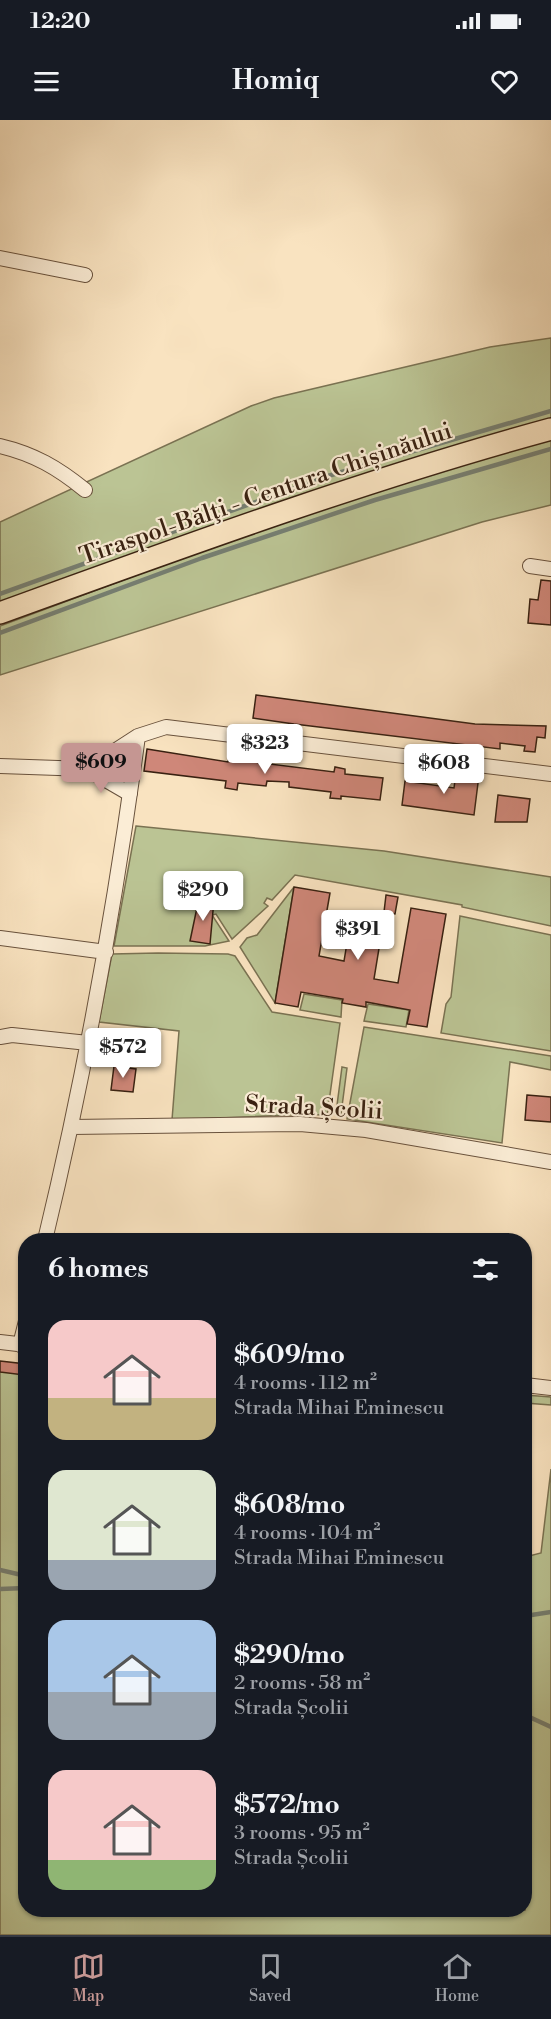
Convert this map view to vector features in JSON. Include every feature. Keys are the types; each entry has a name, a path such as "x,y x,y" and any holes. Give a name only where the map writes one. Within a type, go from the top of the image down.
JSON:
{"highway":[{"name":"Tiraspol-Bălţi - Centura Chișinăului","path":"0,613 285,510 392,475 551,429"}],"street":[{"path":"0,258 85,275"},
{"path":"0,446 26,452 59,469 85,490"},
{"path":"530,567 551,569"},
{"path":"87,769 150,730 177,727 551,774"},
{"path":"47,1233 72,1127 106,952 138,736"},
{"path":"0,766 87,769 130,794"},
{"path":"0,938 106,952"},
{"path":"0,1037 12,1035 88,1043"},
{"name":"Strada Școlii","path":"72,1127 300,1124 366,1130 551,1162"},
{"path":"0,1342 18,1344"},
{"path":"532,1386 551,1388"}],"green space":[{"path":"551,338 551,423 0,605 0,522 251,406 274,398 490,347"},
{"path":"551,439 551,505 482,522 0,675 0,626 225,542 384,488"},
{"path":"122,752 129,757 124,782 98,768"},
{"path":"136,826 384,851 551,877 551,926 462,907 462,905 295,875 272,900 267,898 264,903 268,906 232,939 216,914 212,915 229,941 205,946 114,946"},
{"path":"294,887 275,1003 240,947 247,938 257,935"},
{"path":"460,916 551,935 551,1051 441,1033 446,1004 451,997"},
{"path":"112,954 235,956 272,1012 340,1023 327,1116 312,1114 172,1120 179,1031 99,1022"},
{"path":"304,994 342,1000 341,1017 300,1010"},
{"path":"368,1004 409,1010 406,1027 364,1021"},
{"path":"364,1027 551,1056 551,1070 510,1062 502,1143 347,1119"},
{"path":"342,1067 347,1068 341,1114 336,1113"},
{"path":"18,1368 18,1917 532,1917 532,1555 541,1553 551,1469 551,1935 0,1935 0,1372"},
{"path":"532,1396 551,1397 551,1405 532,1404"}],"building":[{"path":"541,580 551,581 551,625 528,623 530,599 538,600"},
{"path":"256,695 475,724 546,726 545,738 537,737 535,752 524,751 525,746 500,743 500,749 253,718"},
{"path":"147,749 228,762 229,759 334,772 335,767 345,769 345,774 383,778 380,800 341,796 341,799 330,798 331,792 289,787 289,782 267,781 266,786 238,783 237,790 225,788 226,781 144,771"},
{"path":"456,773 479,775 474,815 402,805 405,781 454,788"},
{"path":"498,795 530,799 527,822 495,822"},
{"path":"294,887 330,893 319,956 344,961 349,931 381,936 374,979 398,983 411,908 446,914 427,1027 407,1024 410,1010 366,1002 366,1007 342,1003 343,999 301,992 298,1007 275,1003"},
{"path":"386,895 398,897 395,914 384,912"},
{"path":"199,898 214,900 210,944 190,941"},
{"path":"114,1066 136,1069 133,1092 111,1090"},
{"path":"527,1095 551,1097 551,1122 525,1120"},
{"path":"0,1361 18,1363 18,1374 0,1372"}],"waterway":[{"path":"0,594 328,476 551,411"},
{"path":"0,633 202,558 375,500 551,449"},
{"path":"0,1570 18,1574"},
{"path":"0,1589 18,1588"},
{"path":"532,1615 551,1612"},
{"path":"532,1718 551,1727"}]}
